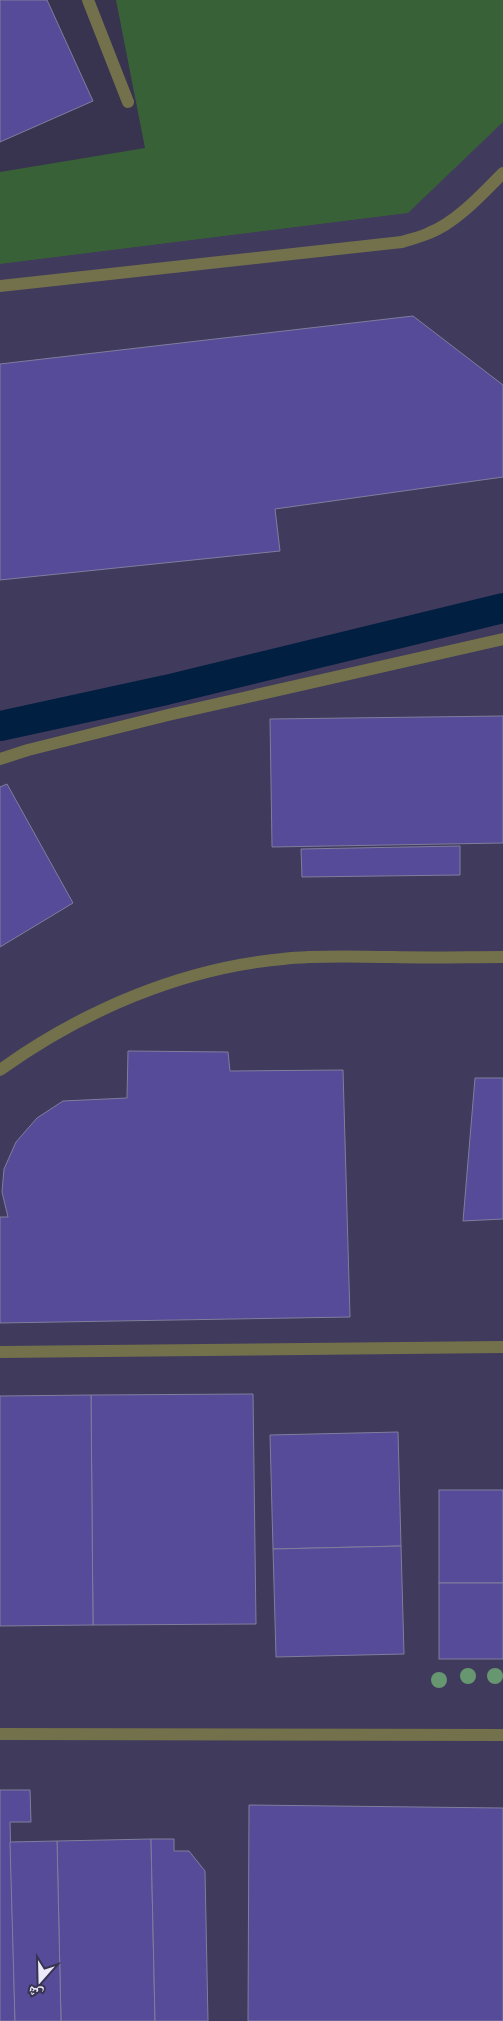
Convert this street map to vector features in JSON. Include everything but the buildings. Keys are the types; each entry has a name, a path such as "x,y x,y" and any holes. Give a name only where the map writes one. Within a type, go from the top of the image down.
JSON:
{"street":[{"path":"88,0 128,102"},
{"path":"0,286 402,242 431,233 454,218 503,173"},
{"path":"0,759 28,750 168,715 503,639"},
{"path":"0,1070 22,1054 86,1018 178,978 282,959 345,956 503,957"},
{"path":"0,1352 503,1347"},
{"path":"0,1734 503,1734"}],"shaded area":[{"path":"503,77 503,2021 0,2021 0,249"}],"green space":[{"path":"116,0 503,0 503,122 408,213 0,264 0,172 145,148"}],"waterway":[{"path":"0,726 166,690 503,608"}]}
